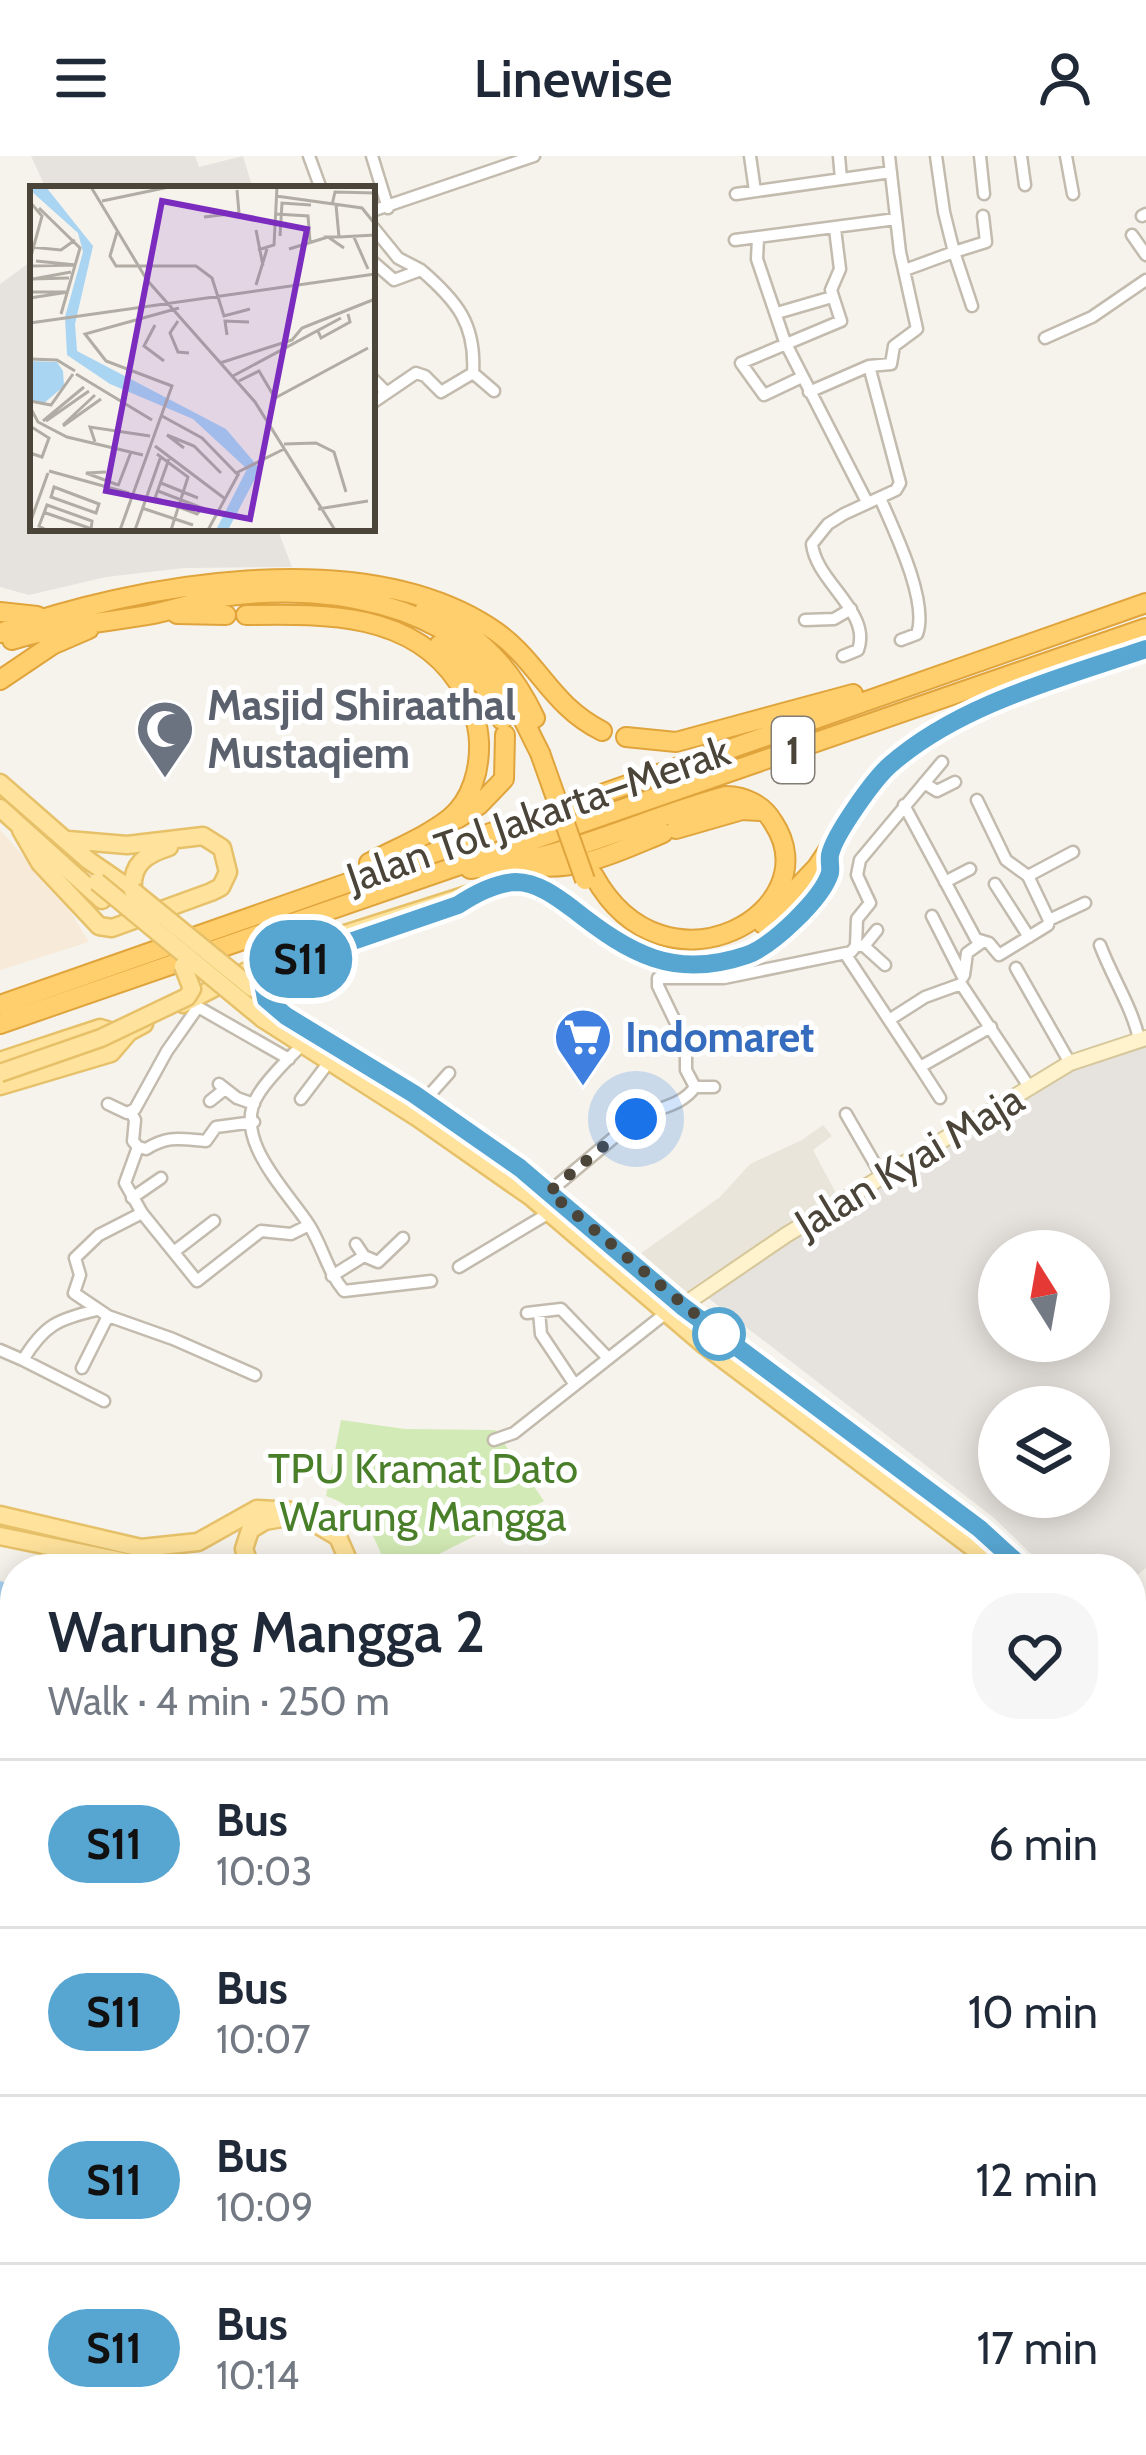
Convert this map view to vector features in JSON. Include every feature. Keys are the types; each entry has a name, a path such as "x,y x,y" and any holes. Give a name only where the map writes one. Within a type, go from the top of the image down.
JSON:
{"highway":[{"path":"0,633 41,617 184,585 254,580 347,583 442,602 471,616 522,654 571,714 602,731"},
{"path":"347,583 431,611 482,644 521,690 598,904 617,926 645,942 672,950 706,950 732,943 775,915 830,851 854,812"},
{"path":"0,644 76,623 153,614 231,596 313,595 382,604 414,616 477,655 506,688 544,751"},
{"path":"313,595 418,629 484,686 504,728 506,771 496,790 462,817 430,830"},
{"name":"Jalan Tol Jakarta–Merak","path":"0,1005 1146,602"},
{"path":"0,612 41,617"},
{"path":"153,614 323,615 377,624 418,642 453,675 469,699 476,722 478,764 466,800 450,818 322,890"},
{"path":"0,680 52,644 98,623"},
{"name":"Jalan Tol Jakarta–Merak","path":"0,1024 1146,628"},
{"path":"868,791 889,766 949,724 1146,650"},
{"path":"626,737 676,742 805,704 910,684"},
{"path":"440,872 517,862 726,796 742,798 765,811 785,845 786,870 767,906 728,933 703,940 647,932 625,918 590,878"},
{"path":"517,862 546,870 570,867 742,810 765,811"},
{"path":"263,1010 263,983 271,969 514,882 532,884 559,898 610,938 658,961 694,966 754,952 777,937 830,874 830,851"}],"main road":[{"path":"0,783 88,860 101,881 183,966 263,1010"},
{"path":"0,808 49,853 62,855 101,881 263,1010"},
{"path":"21,830 40,863 100,926 112,928 211,892 225,882 229,865 217,843 203,836 127,845 68,841"},
{"path":"133,890 133,872 145,856 187,843 203,846 218,860 220,880 211,892"},
{"path":"101,881 133,890 296,1043 585,1234"},
{"path":"0,1086 111,1053 129,1032 276,956 473,893"},
{"path":"0,1073 101,1038 188,997 192,985 183,966"},
{"path":"0,1061 105,1028 113,1047 89,1060"},
{"name":"Jalan Kyai Maja","path":"674,1309 786,1235 1070,1063 1142,1039"},
{"path":"296,1043 424,1101 549,1192 585,1234 674,1309 982,1554"},
{"path":"790,1400 980,1529 1008,1554"},
{"path":"0,1515 141,1548 198,1542 257,1509 294,1511 338,1537 345,1554"},
{"path":"246,1554 250,1530 265,1521 307,1516"},
{"path":"0,1536 88,1554"}],"street":[{"path":"309,156 318,186"},
{"path":"372,156 388,208"},
{"path":"375,210 533,156"},
{"path":"750,156 755,191"},
{"path":"839,156 841,179"},
{"path":"808,392 869,366 892,364 893,346 917,329 889,156"},
{"path":"936,156 944,212 972,306"},
{"path":"980,156 984,194"},
{"path":"1022,156 1024,185"},
{"path":"1066,156 1072,194"},
{"path":"736,194 891,172"},
{"path":"904,270 986,242 983,216"},
{"path":"735,241 896,219"},
{"path":"802,377 764,394 741,363 841,321 830,286 839,269 835,229"},
{"path":"375,230 398,257 421,270 454,302 475,351 473,373"},
{"path":"1132,235 1146,256"},
{"path":"758,238 757,259 808,392 910,568 919,632 901,640"},
{"path":"375,264 394,280 421,270"},
{"path":"1045,338 1092,317 1146,280"},
{"path":"776,313 832,297"},
{"path":"843,656 861,646 851,609 827,580 812,544 828,524 896,490 900,477 869,366"},
{"path":"375,401 416,373 440,392 473,373"},
{"path":"473,373 494,391"},
{"path":"375,381 387,393"},
{"path":"805,620 834,619 851,609"},
{"path":"940,1098 889,1020 855,949 856,919 870,904 857,875 860,860 942,762"},
{"path":"924,783 937,791 955,782"},
{"path":"962,981 967,953 989,944 1001,955 1049,920 1028,876 1006,860 977,800"},
{"path":"904,805 981,944"},
{"path":"1028,876 1073,852"},
{"path":"945,882 970,869"},
{"path":"995,884 1029,938"},
{"path":"1049,920 1085,903"},
{"path":"932,916 962,981 1030,1088"},
{"path":"695,1087 686,1070 686,1044 658,986 660,976 724,978 855,949 877,930"},
{"path":"1100,944 1115,987 1142,1039"},
{"path":"855,949 885,965"},
{"path":"1016,968 1070,1063"},
{"path":"889,1020 962,981"},
{"path":"131,1112 198,1007 296,1043 256,1096 257,1152 309,1225 344,1291 431,1281"},
{"path":"920,1067 992,1028"},
{"path":"301,1099 335,1065"},
{"path":"424,1101 449,1073"},
{"path":"210,1100 222,1087 254,1104"},
{"path":"695,1087 714,1087"},
{"path":"549,1192 636,1119 686,1100 695,1087"},
{"path":"108,1104 131,1112 133,1141 146,1149 163,1138 179,1136 206,1142 216,1126 254,1122"},
{"path":"846,1114 884,1178"},
{"path":"138,1147 125,1180 132,1198 197,1281 261,1232 291,1234 309,1225"},
{"path":"132,1198 161,1178"},
{"path":"142,1213 100,1235 75,1258 80,1276 74,1293 102,1313 255,1375"},
{"path":"459,1267 549,1213"},
{"path":"175,1251 214,1221"},
{"path":"356,1244 364,1256 378,1262 403,1238"},
{"path":"332,1276 364,1256"},
{"path":"494,1440 510,1436 674,1309"},
{"path":"575,1384 541,1334 533,1312 563,1310 608,1358"},
{"path":"23,1360 58,1319 102,1313"},
{"path":"82,1368 102,1313"},
{"path":"0,1350 104,1401"}],"shaded area":[{"path":"31,156 195,156 199,167 243,156 252,186 45,186"},
{"path":"30,262 30,531 278,531 292,567 184,568 106,577 29,595 0,587 0,284"},
{"path":"0,830 64,901 89,942 0,970"},
{"path":"1146,1040 1146,1554 1031,1554 994,1518 1110,1518 1110,1386 978,1386 978,1505 703,1294 1101,1049"},
{"path":"823,1125 832,1136 813,1150 837,1195 684,1293 640,1254 720,1197 750,1164"}],"green space":[{"name":"TPU Kramat Dato Warung Mangga","path":"341,1420 405,1429 495,1430 544,1501 439,1554 381,1554 361,1518 326,1496"}],"bus line":[{"name":"S11","path":"1008,1554 682,1306 520,1168 414,1094 286,1016 266,999 263,983 271,969 514,882 532,884 559,898 610,938 658,961 694,966 754,952 803,910 830,874 830,851 858,803 889,766 921,741 1006,700 1146,649"}],"place":[{"name":"Masjid Shiraathal Mustaqiem","path":"165,780"},
{"name":"Indomaret","path":"583,1088"}],"route":[{"path":"636,1119 549,1192 719,1334"}]}
